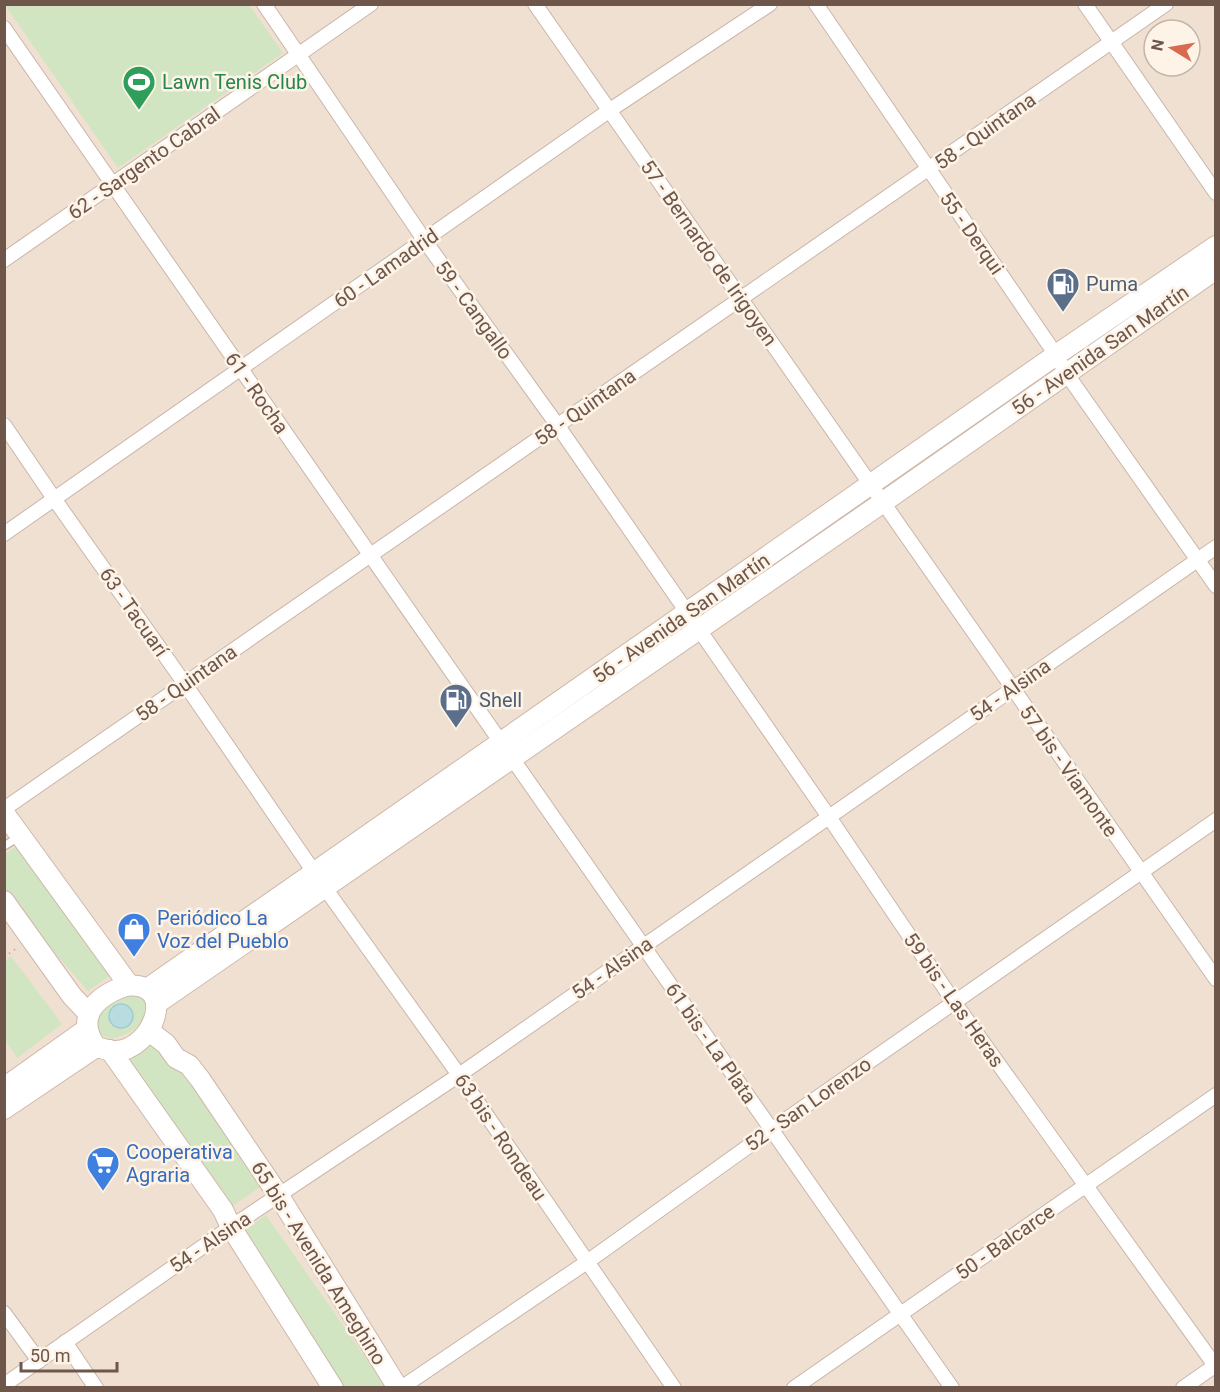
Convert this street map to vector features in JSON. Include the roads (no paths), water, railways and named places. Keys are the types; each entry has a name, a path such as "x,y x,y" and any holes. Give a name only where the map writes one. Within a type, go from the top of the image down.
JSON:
{"main road":[{"name":"56 - Avenida San Martín","path":"692,622 870,486 1215,246"},
{"name":"56 - Avenida San Martín","path":"144,993 320,880 692,622 882,503 1215,269"},
{"path":"4,811 144,993 155,1018 149,1031 139,1041 116,1051 103,1048 4,1109"},
{"path":"4,901 72,996 103,1048 222,1210 333,1388"},
{"path":"4,1088 88,1022 96,1004 105,996 115,990 144,993"},
{"name":"65 bis - Avenida Ameghino","path":"149,1031 166,1044 176,1058 189,1065 279,1196 399,1388"}],"street":[{"name":"59 - Cangallo","path":"264,4 424,241 558,426 692,622"},
{"name":"62 - Sargento Cabral","path":"4,260 371,4"},
{"name":"57 - Bernardo de Irigoyen","path":"535,4 882,503"},
{"name":"60 - Lamadrid","path":"4,534 610,110 770,4"},
{"name":"55 - Derqui","path":"816,4 1056,355 1066,373 1215,586"},
{"path":"1085,4 1215,193"},
{"name":"58 - Quintana","path":"4,811 370,554 1166,4"},
{"name":"61 - Rocha","path":"4,28 240,370 507,749"},
{"name":"63 - Tacuarí","path":"4,425 320,880"},
{"name":"57 bis - Viamonte","path":"882,503 1215,979"},
{"name":"54 - Alsina","path":"4,1384 231,1227 459,1075 1215,547"},
{"name":"59 bis - Las Heras","path":"692,622 829,817 954,1002 1215,1366"},
{"name":"61 bis - La Plata","path":"507,749 952,1388"},
{"name":"52 - San Lorenzo","path":"399,1388 587,1262 771,1130 1215,820"},
{"name":"63 bis - Rondeau","path":"320,880 459,1075 674,1388"},
{"name":"50 - Balcarce","path":"794,1388 1215,1095"},
{"path":"4,1313 39,1361"},
{"path":"65,1342 96,1388"},
{"path":"1183,1388 1215,1366"}],"lane":[{"path":"4,846 21,835"}],"water":[{"path":"121,1004 129,1008 133,1016 129,1024 121,1028 113,1024 109,1016 113,1008"}],"place":[{"name":"Lawn Tenis Club","path":"139,111"},
{"name":"Puma","path":"1063,313"},
{"name":"Shell","path":"456,729"},
{"name":"Periódico La Voz del Pueblo","path":"134,958"},
{"name":"Cooperativa Agraria","path":"103,1192"}]}
